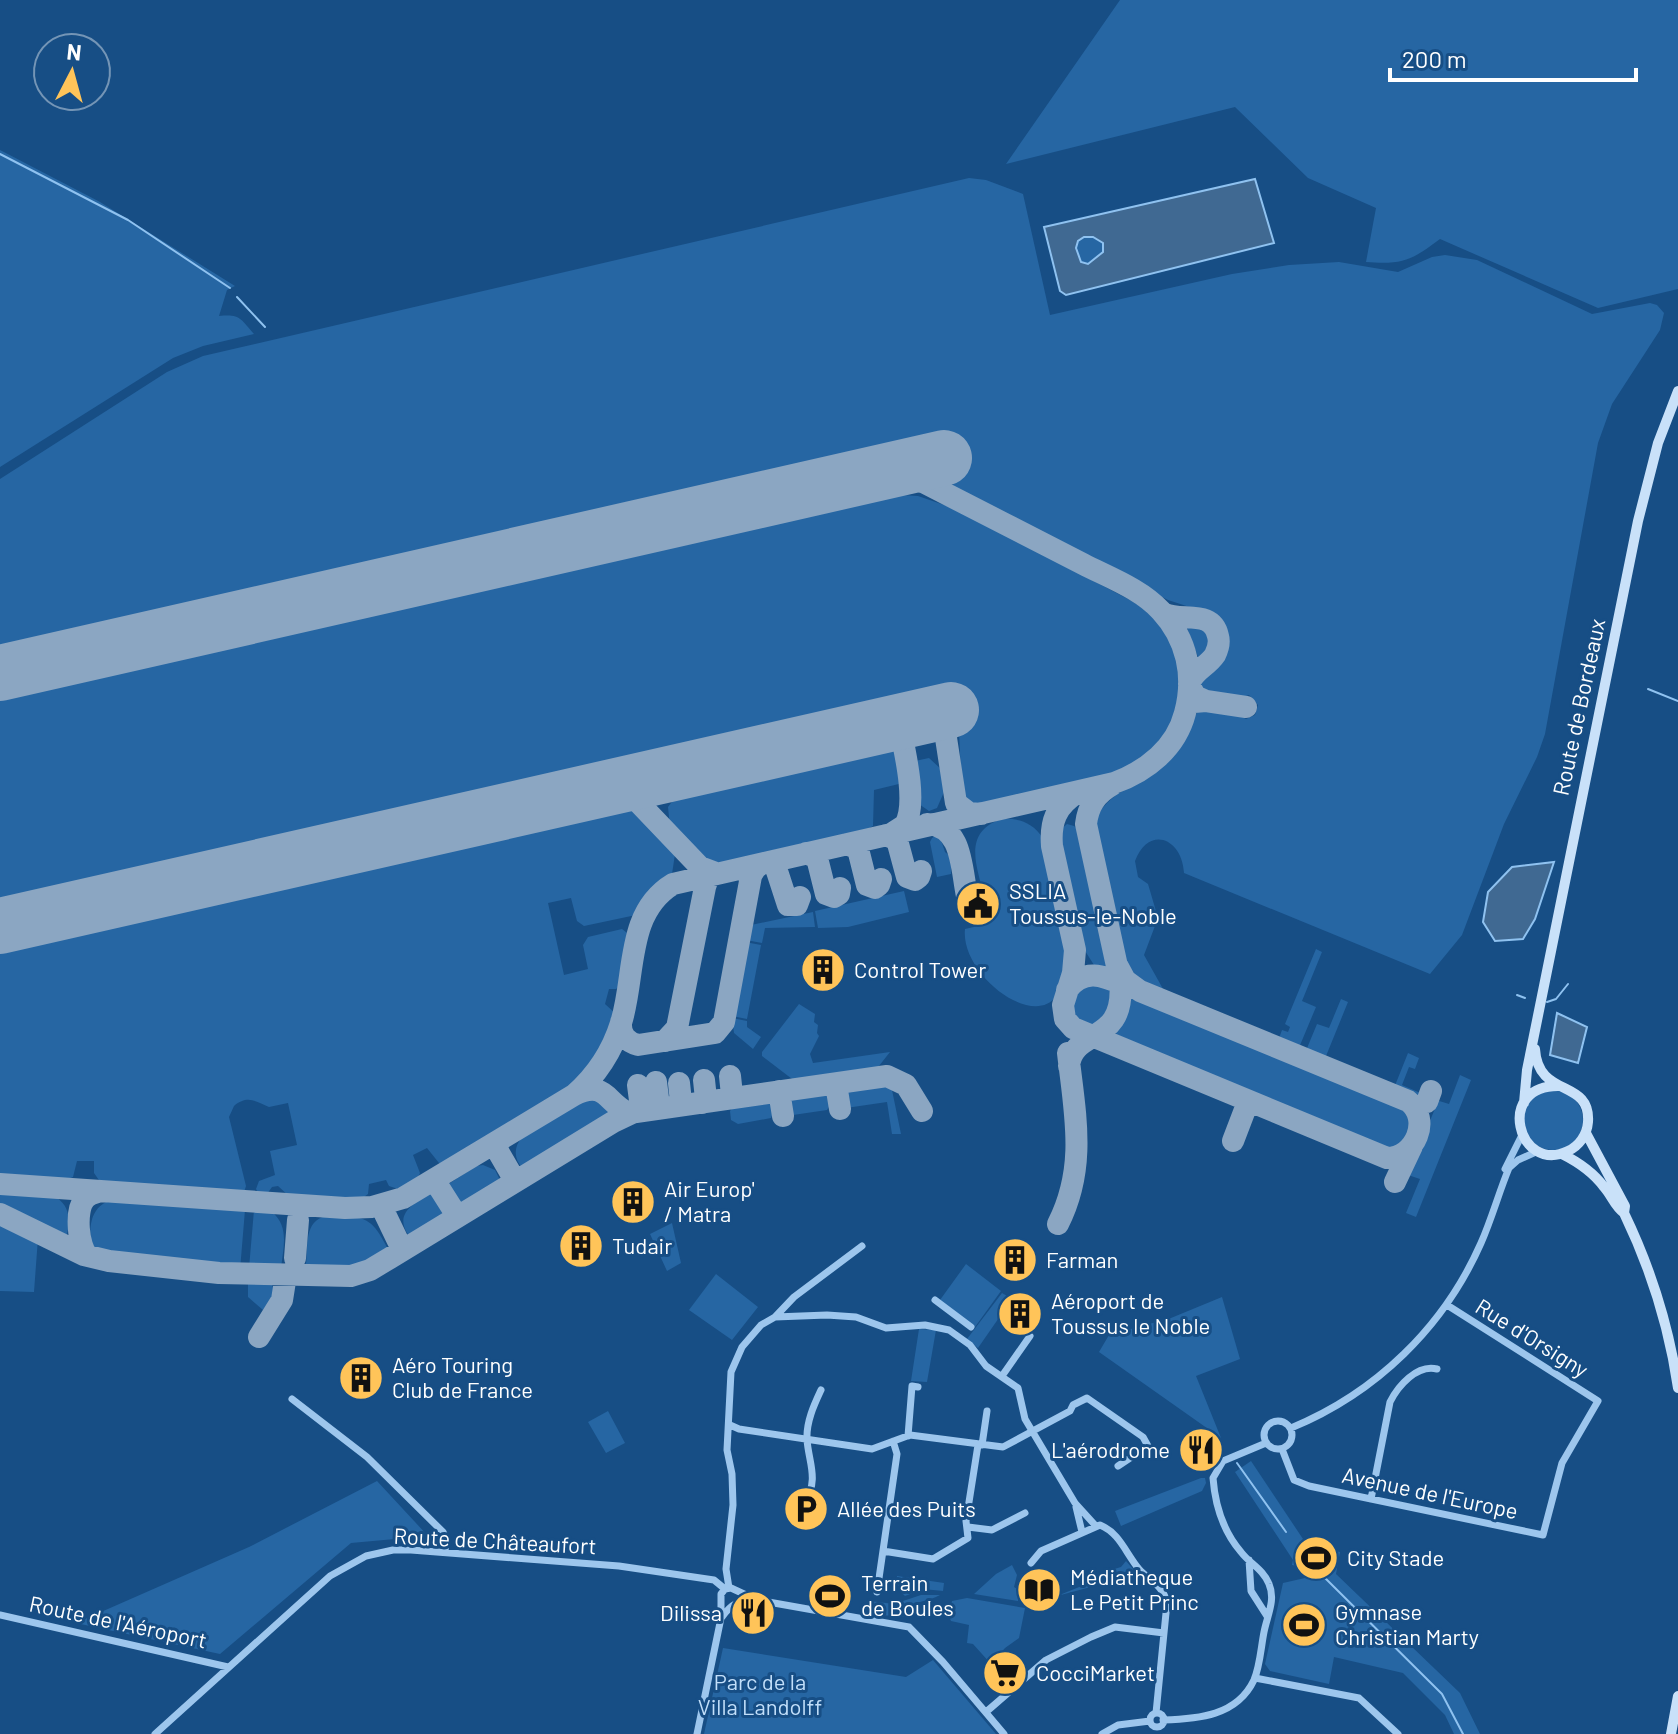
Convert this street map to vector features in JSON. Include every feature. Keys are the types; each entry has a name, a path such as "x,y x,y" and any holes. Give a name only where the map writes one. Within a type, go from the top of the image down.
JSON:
{"main road":[{"name":"Route de Bordeaux","path":"1524,1103 1534,1035 1638,521 1658,443 1678,391"},
{"path":"1534,1035 1536,1063 1540,1072 1570,1090 1584,1104 1588,1114 1586,1133 1580,1142 1562,1154 1554,1155 1538,1151 1522,1135 1519,1120 1524,1103 1539,1089 1560,1086"},
{"path":"1586,1133 1625,1206 1624,1213 1654,1284 1678,1388"},
{"path":"1562,1154 1583,1165 1605,1187 1624,1213"},
{"path":"1671,1734 1678,1696"}],"street":[{"path":"1502,1187 1508,1161 1522,1135"},
{"path":"1291,1428 1344,1403 1378,1379 1410,1348 1447,1305 1482,1242 1509,1168 1538,1151"},
{"path":"697,1734 721,1618 729,1596 726,1569 733,1505 727,1450 731,1372 742,1347 761,1325 862,1246"},
{"path":"935,1300 971,1327"},
{"name":"Rue d'Orsigny","path":"1447,1305 1598,1401"},
{"path":"775,1317 856,1317 886,1328 925,1325 949,1330 970,1345 986,1366 1018,1388 1025,1419 1075,1503 1095,1525 1106,1527 1127,1548 1137,1567 1160,1587 1167,1603 1156,1713"},
{"path":"1002,1376 1030,1336"},
{"path":"1371,1499 1390,1402 1396,1390 1420,1370 1428,1367 1437,1369"},
{"path":"908,1436 912,1386 918,1387"},
{"path":"805,1502 814,1476 807,1439 813,1406 821,1390"},
{"path":"730,1425 739,1429 872,1449 908,1436 1003,1447 1034,1432 1087,1398 1143,1437 1148,1446 1118,1466"},
{"path":"292,1399 367,1457 443,1532 445,1552"},
{"name":"Avenue de l'Europe","path":"1282,1449 1294,1480 1309,1486 1543,1535 1562,1463 1598,1401"},
{"path":"883,1551 933,1559 968,1538 966,1521 987,1411"},
{"path":"1284,1422 1291,1428 1291,1441 1282,1449 1272,1448 1266,1443 1264,1434 1270,1423 1284,1422"},
{"path":"877,1592 897,1454 893,1441"},
{"path":"1102,1734 1118,1725 1155,1727 1163,1720 1215,1715 1240,1697 1255,1678 1271,1599 1270,1585 1264,1573 1249,1560 1226,1529 1216,1500 1213,1478 1223,1461 1266,1443"},
{"path":"1075,1503 1082,1532"},
{"path":"968,1527 992,1530 1025,1513"},
{"path":"1031,1563 1041,1551 1095,1525"},
{"name":"Route de Châteaufort","path":"155,1734 316,1586 353,1561 393,1550 669,1572 707,1580 729,1596"},
{"path":"1249,1560 1251,1591 1267,1616"},
{"path":"729,1596 909,1627 923,1639 1004,1734"},
{"name":"Route de l'Aéroport","path":"0,1615 228,1667"},
{"path":"986,1712 1046,1660 1082,1641 1115,1627 1164,1633"},
{"path":"1255,1678 1359,1698 1398,1734"},
{"path":"1156,1713 1163,1720"},
{"path":"1155,1727 1150,1717 1156,1713"},
{"path":"1380,1734 1386,1724"}],"green space":[{"path":"1120,0 1678,0 1678,289 1598,308 1440,239 1406,260 1366,262 1376,208 1308,178 1235,107 1006,164"},
{"path":"0,150 100,202 235,286 227,290 219,316 239,318 254,334 203,346 173,358 0,467"},
{"path":"969,178 986,180 1023,194 1050,315 1232,274 1289,265 1339,262 1398,272 1432,257 1445,255 1477,260 1592,314 1650,303 1657,305 1664,313 1660,330 1612,404 1598,443 1545,734 1537,757 1504,824 1462,935 1430,974 1184,873 1177,851 1164,840 1156,840 1141,850 1135,861 1138,877 1148,884 1158,918 1144,955 1167,996 1133,979 1125,968 1094,838 1096,822 1111,799 1149,776 1172,757 1200,709 1233,712 1246,719 1255,715 1258,705 1249,695 1234,700 1201,692 1201,676 1217,662 1226,647 1225,631 1211,614 1168,600 954,488 942,442 0,654 0,479 167,372 203,356"},
{"path":"1092,237 1103,243 1103,252 1088,264 1081,262 1076,248 1078,241"},
{"path":"885,494 918,496 956,509 1149,613 1165,631 1179,665 1179,704 1162,743 1147,756 1109,774 973,808 964,804 962,799 959,731 949,692 0,907 0,693"},
{"path":"1193,625 1205,628 1211,637 1210,649 1201,657 1198,657 1187,628"},
{"path":"884,745 898,750 903,783 874,790 873,826 864,831 718,865 702,861 670,827 668,807 684,791"},
{"path":"929,758 942,770 944,792 937,808 929,811 916,802 915,761"},
{"path":"617,806 635,810 667,842 675,854 672,874 649,895 636,915 584,926 577,921 571,898 548,903 564,975 588,969 583,945 588,937 622,929 631,936 624,983 616,989 609,989 605,1004 616,1014 603,1053 585,1076 449,1163 439,1163 427,1148 413,1155 420,1173 416,1182 401,1190 389,1186 386,1180 369,1184 368,1194 360,1200 289,1196 278,1186 272,1187 267,1194 259,1194 256,1189 259,1181 275,1175 270,1151 297,1145 288,1103 269,1107 247,1100 234,1106 229,1117 246,1186 244,1192 101,1183 94,1173 94,1161 77,1161 73,1177 65,1180 0,1176 0,946"},
{"path":"1001,819 1025,822 1043,838 1069,947 1064,951 1062,983 1052,1001 1035,1006 1016,1002 996,989 979,971 968,950 965,929 987,924 988,909 994,907 991,895 984,896 976,862 977,842 989,825"},
{"path":"1067,824 1080,831 1111,962 1106,971 1094,965 1080,943 1058,839 1059,831"},
{"path":"939,834 945,852 951,857 951,874 937,877 930,842"},
{"path":"904,891 909,912 848,927 818,928 815,911"},
{"path":"813,912 815,927 765,928 762,943 746,940 751,925"},
{"path":"745,942 761,945 747,1019 732,1016"},
{"path":"1316,949 1322,952 1302,1001 1316,1007 1298,1050 1278,1041 1282,1030 1288,1032 1290,1027 1285,1024"},
{"path":"1088,982 1109,986 1115,1000 1108,1019 1092,1031 1075,1022 1070,1008 1076,991"},
{"path":"1134,997 1399,1105 1413,1120 1409,1140 1401,1148 1381,1151 1117,1042 1115,1036"},
{"path":"1341,999 1348,1002 1324,1061 1305,1053 1317,1024 1329,1028"},
{"path":"799,1004 815,1014 814,1022 818,1025 819,1036 810,1054 813,1063 890,1052 875,1071 796,1082 762,1056 762,1052"},
{"path":"732,1018 747,1021 747,1027 761,1037 753,1049 734,1033"},
{"path":"1408,1053 1419,1058 1415,1069 1409,1067 1402,1085 1425,1095 1422,1100 1394,1088"},
{"path":"1460,1075 1471,1080 1416,1217 1406,1213 1420,1179 1408,1175 1436,1100 1449,1104"},
{"path":"880,1083 892,1090 901,1134 892,1134 887,1102 846,1108 843,1096 846,1090"},
{"path":"1553,1090 1574,1099 1583,1120 1574,1141 1553,1150 1532,1141 1523,1120 1532,1099"},
{"path":"825,1091 832,1102 827,1110 793,1115 786,1110 787,1098 792,1095"},
{"path":"595,1099 603,1104 610,1115 523,1169 516,1153 522,1137 583,1100"},
{"path":"767,1100 775,1107 771,1118 738,1124 731,1120 730,1111 735,1105"},
{"path":"483,1165 495,1170 501,1182 461,1207 447,1185 476,1166"},
{"path":"433,1192 446,1215 410,1237 403,1222 404,1216 413,1205"},
{"path":"0,1193 57,1198 65,1206 68,1217 65,1240 0,1207"},
{"path":"108,1201 245,1210 240,1270 92,1252 90,1229 93,1216"},
{"path":"254,1210 272,1212 281,1224 284,1238 281,1269 249,1268"},
{"path":"326,1216 365,1220 377,1230 389,1251 351,1270 331,1273 310,1270 306,1264 308,1235 314,1223"},
{"path":"0,1221 38,1238 34,1292 0,1291"},
{"path":"672,1223 681,1263 667,1271 650,1234"},
{"path":"966,1264 1001,1291 975,1327 940,1300"},
{"path":"716,1274 758,1307 732,1340 689,1310"},
{"path":"248,1280 270,1282 272,1286 272,1296 263,1310 248,1297"},
{"path":"1002,1293 1012,1299 978,1348 967,1339"},
{"name":"Farman","path":"1222,1297 1240,1359 1196,1376 1221,1438 1099,1352 1109,1335 1171,1318"},
{"path":"919,1329 936,1330 927,1382 911,1381"},
{"path":"608,1411 625,1443 606,1453 588,1422"},
{"path":"1251,1461 1307,1545 1340,1552 1336,1574 1460,1693 1480,1734 1454,1734 1445,1715 1403,1673 1334,1657 1329,1684 1270,1671 1265,1664 1283,1583 1305,1578 1297,1566 1292,1565 1293,1560 1235,1472"},
{"path":"1205,1478 1206,1483 1202,1491 1121,1526 1115,1511"},
{"path":"377,1481 428,1536 351,1543 220,1654 76,1623 249,1547"},
{"path":"1126,1561 1140,1577 1109,1575 1087,1588 1057,1596 1094,1581 1101,1573 1121,1567"},
{"path":"1012,1565 1017,1575 1014,1587 1019,1590 1018,1601 974,1594 996,1574"},
{"path":"897,1576 944,1583 943,1591 923,1589 905,1596 896,1587"},
{"path":"817,1581 849,1587 843,1595 840,1610 811,1604"},
{"path":"921,1595 940,1595 909,1607 907,1617 868,1614 870,1601 894,1604"},
{"path":"967,1598 1025,1608 1019,1638 991,1664 973,1644 967,1643 969,1625 951,1621 948,1614 952,1601"},
{"name":"Parc de la Villa Landolff","path":"723,1648 906,1677 933,1660 996,1734 704,1734"}],"shaded area":[{"path":"1255,179 1274,243 1066,295 1060,291 1044,227","holes":["1093,237 1103,243 1103,252 1088,264 1081,262 1076,248 1078,241"]},
{"path":"1554,862 1535,919 1523,939 1495,941 1483,922 1488,892 1512,867"},
{"path":"1557,1013 1587,1027 1578,1063 1550,1055"}],"waterway":[{"path":"0,154 128,220 230,288"},
{"path":"237,297 265,327"},
{"path":"1648,689 1678,701"},
{"path":"1547,1002 1556,999 1568,984"},
{"path":"1517,995 1525,998"},
{"path":"1237,1463 1286,1532"},
{"path":"1321,1574 1442,1694 1463,1734"}],"taxiway":[{"path":"0,1184 345,1208 372,1207 403,1198 574,1095 590,1079 613,1044 621,1023 639,928 658,896 673,884 1114,783 1138,772 1158,757 1181,726 1188,699 1189,672 1177,634 1153,603 1124,584 925,483 903,475 875,475"},
{"path":"1163,613 1202,619 1215,627 1219,641 1216,653 1189,684 1195,696 1206,701"},
{"path":"1194,702 1246,707"},
{"path":"942,712 956,803 969,813 981,814"},
{"path":"891,834 905,825 910,803 909,775 899,723"},
{"path":"1069,1066 1080,1045 1108,1026 1116,1016 1120,1001 1120,980 1086,824 1094,801 1112,785"},
{"path":"613,787 637,801 700,867 716,873"},
{"path":"1077,793 1059,809 1053,822 1052,837 1075,950 1073,973 1063,1005 1065,1019 1073,1028 1387,1158 1405,1152 1412,1145 1417,1136 1419,1118 1408,1101 1140,991 1125,980 1117,965"},
{"path":"927,824 948,832 954,840 967,896"},
{"path":"886,835 897,840 907,877 915,880 921,871"},
{"path":"847,844 858,849 867,885 875,888 881,879"},
{"path":"806,853 817,858 826,894 834,897 839,894 840,888"},
{"path":"621,1022 625,1037 638,1045 715,1033 724,1022 753,872 764,863 775,865 788,905 797,905 800,897"},
{"path":"665,1041 677,1028 705,887 708,878 716,873"},
{"path":"1067,990 1074,982 1089,976 1132,988"},
{"path":"1058,1224 1067,1203 1076,1161 1076,1119 1068,1053"},
{"path":"727,1099 732,1095 730,1076"},
{"path":"574,1095 600,1091 629,1113 887,1076 906,1085 922,1111"},
{"path":"702,1103 706,1099 704,1080"},
{"path":"655,1109 659,1106 656,1082"},
{"path":"677,1106 681,1102 679,1083"},
{"path":"836,1084 840,1109"},
{"path":"637,1112 641,1108 638,1085"},
{"path":"779,1091 783,1116"},
{"path":"1427,1102 1431,1091"},
{"path":"1233,1141 1246,1107 1252,1103"},
{"path":"0,1214 84,1255 109,1261 219,1273 351,1276 370,1270 634,1112"},
{"path":"1395,1182 1412,1146"},
{"path":"499,1153 510,1172"},
{"path":"440,1189 452,1208"},
{"path":"88,1256 80,1237 79,1212 86,1198 101,1191"},
{"path":"385,1214 398,1241"},
{"path":"295,1258 298,1220"},
{"path":"259,1337 282,1300 285,1281 290,1276"}],"runway":[{"path":"0,673 944,458"},
{"path":"0,926 951,710"}],"place":[{"name":"SSLIA Toussus-le-Noble","path":"978,904"},
{"name":"Control Tower","path":"823,970"},
{"name":"Air Europ' / Matra","path":"633,1202"},
{"name":"Tudair","path":"581,1246"},
{"name":"Farman","path":"1015,1260"},
{"name":"Aéroport de Toussus le Noble","path":"1020,1314"},
{"name":"Aéro Touring Club de France","path":"361,1378"},
{"name":"L'aérodrome","path":"1201,1450"},
{"name":"Allée des Puits","path":"806,1509"},
{"name":"City Stade","path":"1316,1558"},
{"name":"Médiatheque Le Petit Princ","path":"1039,1590"},
{"name":"Terrain de Boules","path":"830,1596"},
{"name":"Dilissa","path":"753,1613"},
{"name":"Gymnase Christian Marty","path":"1304,1625"},
{"name":"CocciMarket","path":"1005,1673"}]}
